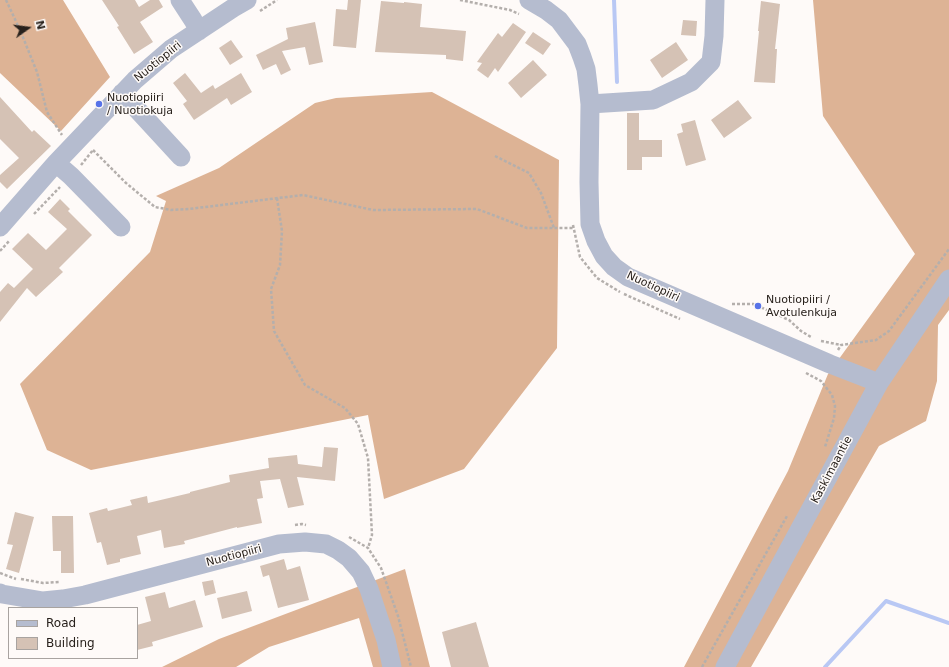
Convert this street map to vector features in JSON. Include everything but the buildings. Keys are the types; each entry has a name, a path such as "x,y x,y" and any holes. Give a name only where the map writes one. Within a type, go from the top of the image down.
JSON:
{"street":[{"path":"180,0 199,31"},
{"path":"590,104 653,100 691,82 711,62 716,0"},
{"name":"Nuotiopiiri","path":"5,226 56,163 135,80 171,49 233,8 253,6"},
{"name":"Nuotiopiiri","path":"526,8 546,10 559,20 577,44 586,69 590,104 590,224 604,256 628,277 830,364 879,383"},
{"path":"122,93 181,157"},
{"path":"56,163 71,176 121,227"},
{"name":"Kaskimaantie","path":"725,667 879,383 949,279"},
{"name":"Nuotiopiiri","path":"1,595 43,601 63,599 92,593 279,544 305,542 326,544 349,558 361,572 369,589 386,640 392,667"}],"path":[{"path":"6,0 37,72 48,112 64,137"},
{"path":"253,6 277,0"},
{"path":"460,0 510,10 526,8"},
{"path":"486,5 488,0"},
{"path":"33,216 71,176 96,146"},
{"path":"93,150 126,183 155,207 171,210 303,194 373,210 477,209 527,228 573,228 573,220"},
{"path":"495,156 529,173 541,193 554,228"},
{"path":"276,198 282,231 280,265 271,289 274,330 304,385 345,408 358,424 368,458 372,535 368,548"},
{"path":"0,251 5,226"},
{"path":"730,304 753,304 789,320 801,331 815,339 828,343 841,345 876,340 889,331 949,249"},
{"path":"824,449 834,418 835,406 832,395 821,381 841,345"},
{"path":"702,667 790,510"}],"shaded area":[{"path":"0,0 63,0 110,77 61,131 0,73"},
{"path":"813,0 949,0 949,310 938,325 937,381 926,421 879,446 751,667 684,667 788,471 828,374 915,254 823,116"},
{"path":"432,92 559,160 557,348 464,469 384,499 368,415 91,470 47,450 20,384 150,252 166,201 156,196 219,168 315,103 336,98"},
{"path":"405,569 430,667 373,667 359,618 269,647 236,667 162,667 219,639"}],"waterway":[{"path":"614,0 617,82"},
{"path":"825,667 886,601 949,623"}],"place":[{"name":"Nuotiopiiri / Nuotiokuja","path":"99,104"},
{"name":"Nuotiopiiri / Avotulenkuja","path":"758,306"}]}
